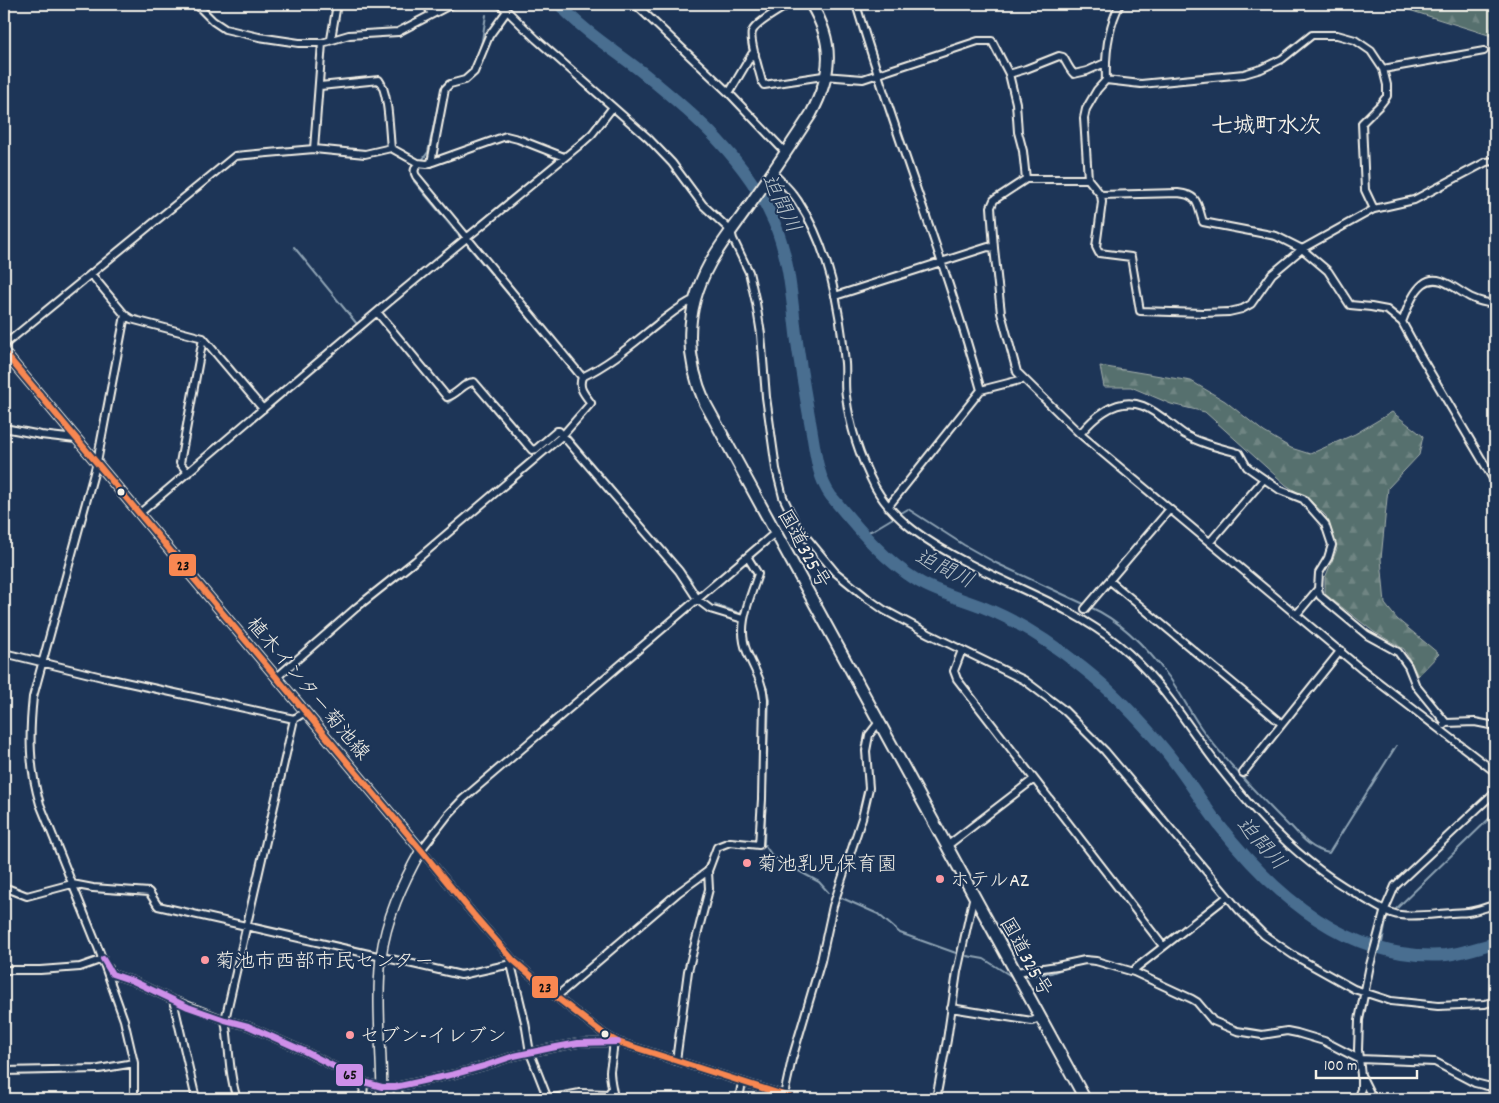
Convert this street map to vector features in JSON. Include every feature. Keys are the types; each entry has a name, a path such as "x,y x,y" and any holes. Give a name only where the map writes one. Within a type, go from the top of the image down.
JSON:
{"highway":[{"name":"国道325号","path":"811,4 818,15 825,33 829,56 827,77 811,114 710,262 695,299 691,315 689,342 693,368 700,392 1086,1099"}],"main road":[{"name":"植木インター菊池線","path":"4,352 422,850"},
{"path":"382,1099 381,957 388,924 401,888 422,850"}],"street":[{"path":"196,4 213,21 232,31 285,42 322,43 349,35 398,32 452,4"},
{"path":"331,39 337,4"},
{"path":"379,4 384,6 391,4"},
{"path":"426,4 432,14"},
{"path":"500,4 536,39 660,150 703,205 731,231 749,272 756,303 776,469 784,497 792,517 835,572 867,598 902,621 1024,680 1053,700 1077,721 1111,758 1227,896 1264,934 1281,948 1319,971 1364,993 1391,1001 1438,1006 1495,1001"},
{"path":"635,4 729,93 786,153"},
{"path":"789,4 761,22 752,31 751,35 755,54 764,85 823,76 863,79 978,41 992,41 1009,74 1016,104 1018,132 1023,151 1026,179"},
{"path":"856,4 877,75 941,262 981,390"},
{"path":"1120,4 1112,23 1105,63 1106,80 1097,90 1086,109 1084,118 1088,179 1101,196 1102,202 1096,247 1099,253 1131,257 1140,311 1203,313 1230,312 1242,309 1252,304 1272,274 1302,249 1374,209 1414,200 1486,162 1495,160"},
{"path":"431,163 446,88 450,84 465,80 474,72 490,36 507,11"},
{"path":"1106,80 1141,84 1244,74 1261,69 1282,59 1312,35 1337,35 1355,40 1371,51 1383,69 1388,85 1387,96 1362,123 1365,190 1374,209"},
{"path":"314,149 322,43"},
{"path":"1383,69 1484,52"},
{"path":"729,93 752,54 755,54"},
{"path":"1009,74 1059,56 1064,58 1074,74 1087,71 1105,63"},
{"path":"320,86 378,80 383,88 387,107 391,148"},
{"path":"140,513 377,312 592,134 613,107"},
{"path":"4,345 235,156 314,149 365,154 391,148 418,163 431,163 506,136 564,157"},
{"path":"418,163 414,169 416,176 582,377"},
{"path":"771,174 798,202 816,234 824,255 835,296 846,368 845,393 850,426 857,448 875,487 888,507 903,522 929,541 980,569 1095,626 1121,646 1154,680 1218,767 1262,817 1324,874 1398,915 1469,912 1495,905"},
{"path":"1088,179 1026,179 994,200 992,207 994,248 1001,312 1017,372 1080,434 1341,650 1360,668 1495,772"},
{"path":"1101,196 1189,194 1194,197 1203,222 1276,236 1302,249 1328,271 1350,305 1387,310 1402,322 1420,356 1495,482"},
{"path":"835,296 941,262 988,248 994,248"},
{"path":"91,274 125,315 132,319 203,338 263,409"},
{"path":"1402,322 1414,295 1422,284 1430,281 1442,281 1471,298 1495,304"},
{"path":"276,678 357,607 415,561 563,436 591,403 580,388 579,384 582,377 593,372 637,341 683,304 695,299"},
{"path":"377,312 447,398 468,382 474,382 532,450 559,431 678,571 698,600 710,609 743,619"},
{"path":"125,315 97,462 33,697 30,760 33,781 40,804 103,959 124,1020 134,1063 134,1099"},
{"path":"188,473 180,463 203,338"},
{"path":"888,507 981,390 1024,379"},
{"path":"1080,434 1093,420 1112,406 1142,405 1186,435 1210,445 1239,453 1247,466 1264,479 1280,490 1303,499 1325,524 1332,545 1328,558 1319,573 1318,589 1320,596 1360,630 1398,652 1408,666 1416,686 1446,722"},
{"path":"4,428 76,439"},
{"path":"1210,542 1264,479"},
{"path":"1085,609 1170,509"},
{"path":"776,532 748,558 463,799 441,822 422,850 512,962 615,1042 796,1099"},
{"path":"676,1061 688,971 709,889 708,871 716,847 730,842 759,845 764,693 762,684 745,648 743,632 743,619 758,574 748,558"},
{"path":"1110,581 1282,724"},
{"path":"1297,614 1318,589"},
{"path":"962,650 954,672 957,679 1164,946"},
{"path":"1243,772 1341,650"},
{"path":"4,653 102,678 294,719 306,712"},
{"path":"237,1099 233,1089 225,1020 294,719"},
{"path":"784,1095 792,1059 821,961 833,906 862,818 869,788 866,751 869,735 879,722"},
{"path":"1446,722 1474,722 1495,726"},
{"path":"1440,730 1446,722"},
{"path":"947,846 1034,779"},
{"path":"1357,1099 1361,1076 1359,1020 1385,909 1395,886 1495,792"},
{"path":"556,997 679,892 708,871"},
{"path":"4,886 27,896 72,884 93,888 149,892 158,906 461,975 512,962"},
{"path":"936,1099 962,944 974,895"},
{"path":"1134,972 1136,968 1227,896"},
{"path":"4,970 80,967 103,959"},
{"path":"103,959 112,974 225,1020 248,1026 304,1051 364,1082 382,1087 395,1086 484,1066 514,1056 578,1044 615,1042"},
{"path":"1016,972 1085,960 1108,964 1134,972 1197,1002 1210,1018 1223,1026 1254,1034 1297,1033 1324,1041 1345,1053 1359,1058 1435,1062 1475,1083 1494,1086 1494,1099"},
{"path":"512,962 530,1053 548,1099 580,1093 608,1094 612,1089"},
{"path":"173,1000 196,1099"},
{"path":"951,1008 1032,1021 1041,1017"},
{"path":"614,1099 610,1071 615,1042"},
{"path":"4,1071 99,1069 134,1063"},
{"path":"1361,1076 1373,1099"},
{"path":"363,1099 364,1082"},
{"path":"738,1099 742,1082"},
{"path":"395,1086 402,1099"}],"green space":[{"path":"1390,4 1495,4 1495,37"},
{"path":"1100,366 1191,381 1225,401 1264,432 1291,448 1310,454 1355,434 1392,412 1423,436 1419,455 1388,488 1381,559 1385,604 1397,619 1439,654 1418,676 1404,649 1374,632 1325,594 1325,578 1337,549 1326,516 1311,501 1286,485 1205,412 1171,404 1131,387 1104,387"}],"waterway":[{"name":"迫間川","path":"559,4 588,32 681,104 734,158 763,199 774,222 784,251 792,296 800,364 820,472 831,496 871,542 905,573 934,589 1011,620 1048,642 1105,686 1164,749 1219,825 1241,851 1264,876 1317,919 1346,936 1377,948 1411,954 1446,955 1495,943"},
{"path":"476,60 482,41 486,15"},
{"path":"423,159 428,152 442,87 447,81 454,80"},
{"path":"414,181 460,237"},
{"path":"468,246 577,377"},
{"path":"294,247 357,324"},
{"path":"362,330 376,317 379,319"},
{"path":"584,386 592,398 590,400"},
{"path":"444,398 448,403 457,396"},
{"path":"563,429 583,407"},
{"path":"569,436 692,581"},
{"path":"529,451 533,456 538,451"},
{"path":"863,534 908,509 996,563 1086,605"},
{"path":"715,604 741,614"},
{"path":"1090,607 1124,628 1143,646 1169,677 1199,725 1224,757 1289,826 1317,849 1329,853 1396,746"},
{"path":"755,663 767,689 769,700 764,844 773,857 819,882 828,892"},
{"path":"1393,912 1495,813"},
{"path":"842,898 878,914 900,933 956,953"},
{"path":"1381,948 1387,916 1389,915"},
{"path":"967,956 984,959 1011,976"},
{"path":"1025,976 1051,973 1068,967"},
{"path":"1202,1012 1207,1020 1212,1023"},
{"path":"1332,1048 1354,1060"},
{"path":"1426,1065 1436,1066"},
{"path":"1462,1080 1490,1090"}],"transit line":[{"name":"23","path":"4,352 513,960 556,997 604,1034 618,1042 796,1099"},
{"name":"65","path":"103,959 112,974 133,981 188,1007 248,1026 304,1051 364,1082 382,1087 395,1087 455,1074 514,1056 551,1048 578,1043 618,1042"}],"place":[{"name":"菊池乳児保育園","path":"747,863"},
{"name":"ホテルAZ","path":"940,879"},
{"name":"菊池市西部市民センター","path":"205,960"},
{"name":"セブン-イレブン","path":"350,1035"}],"district":[{"name":"七城町水次","path":"1266,124"}]}
